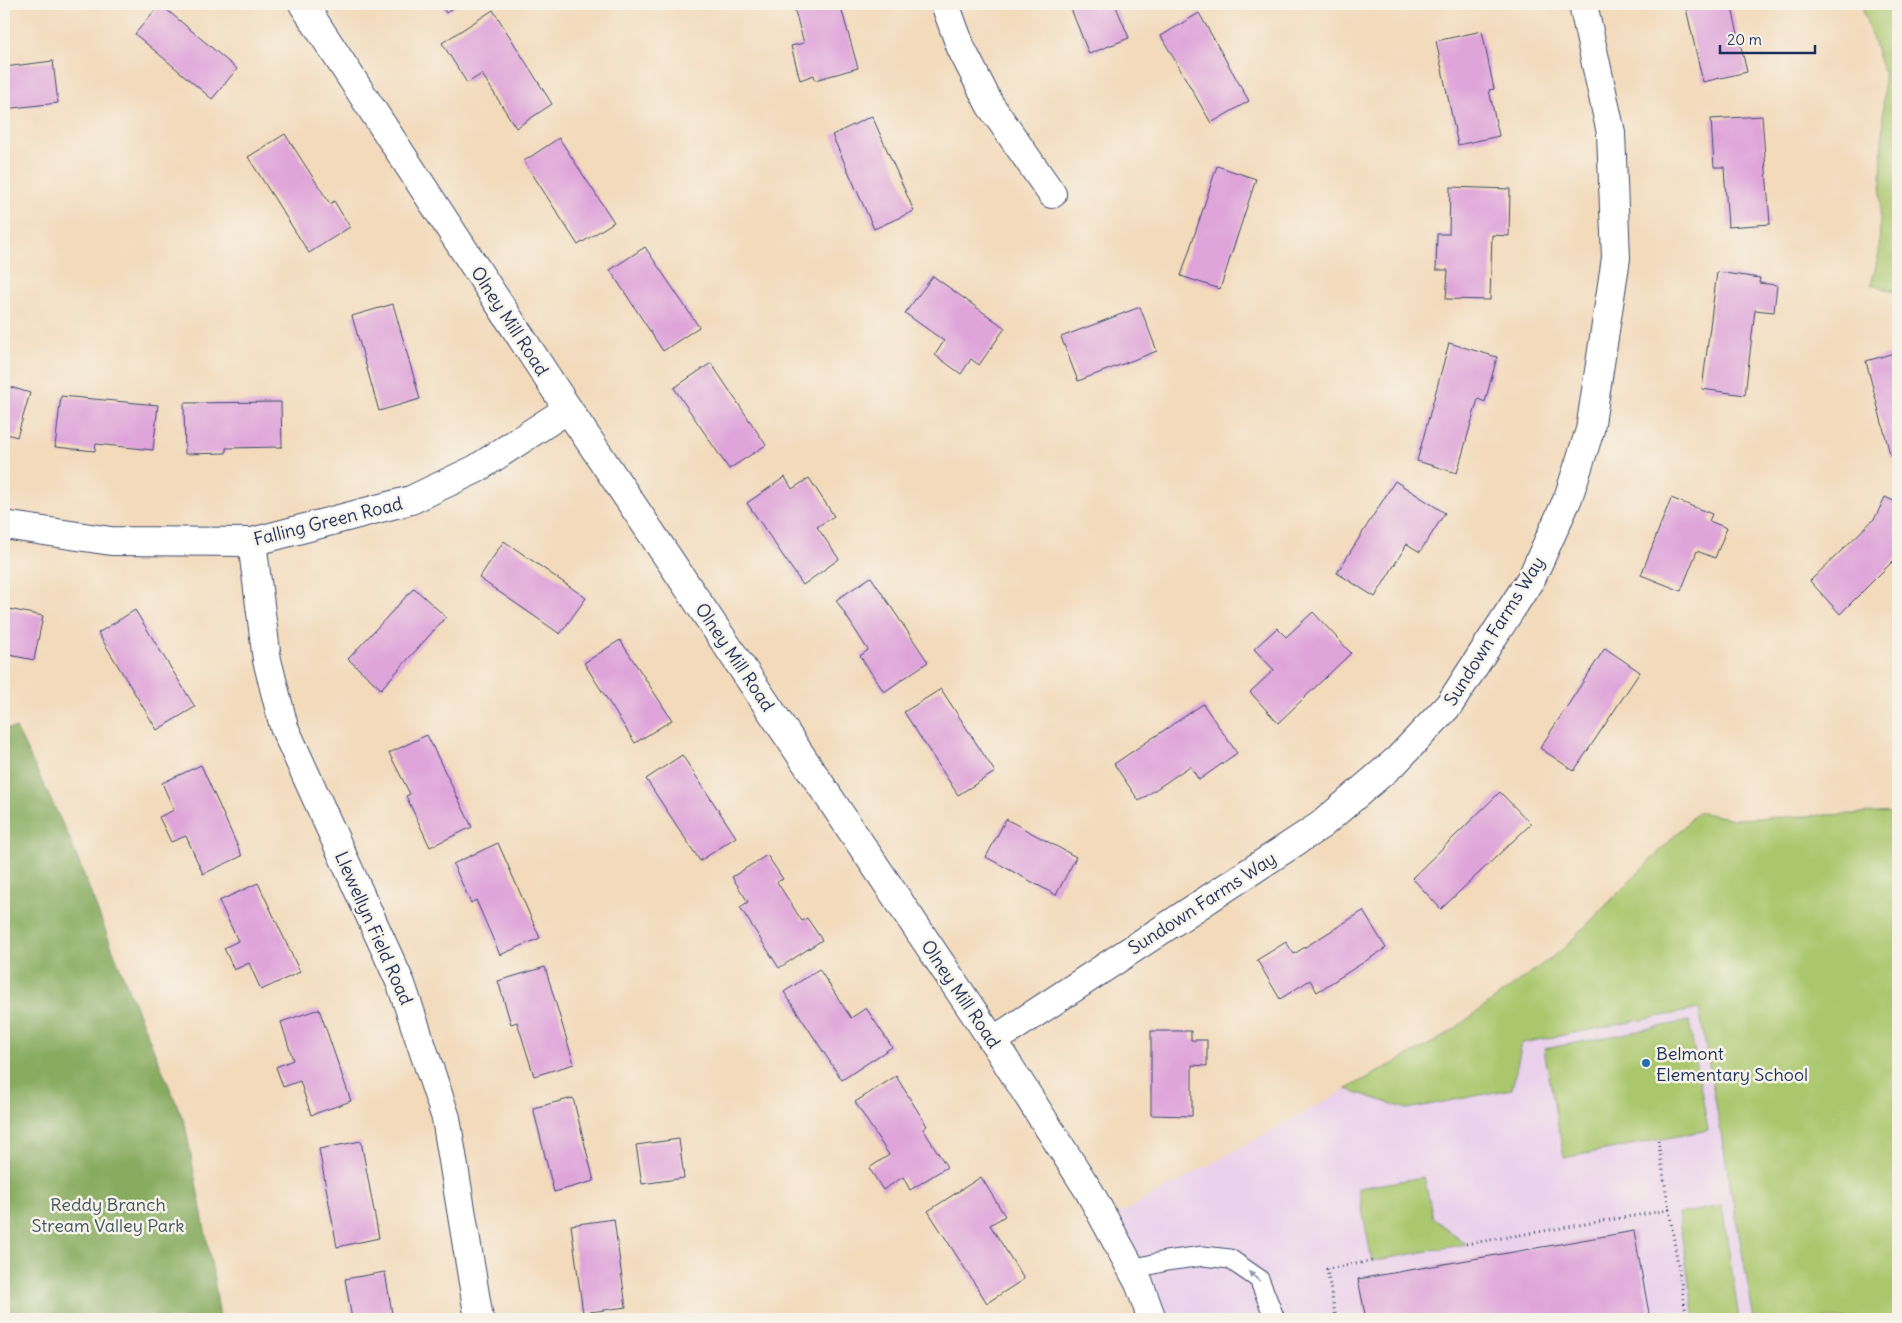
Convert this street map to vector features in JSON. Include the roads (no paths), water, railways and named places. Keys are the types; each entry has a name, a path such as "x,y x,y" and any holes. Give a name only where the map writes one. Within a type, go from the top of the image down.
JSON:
{"street":[{"name":"Olney Mill Road","path":"303,4 568,409 993,1041 1090,1191 1132,1269 1152,1319"},
{"path":"945,4 961,48 990,105 1052,194"},
{"name":"Sundown Farms Way","path":"993,1041 1321,825 1397,760 1449,705 1532,577 1568,498 1590,430 1616,258 1611,133 1583,4"},
{"name":"Falling Green Road","path":"4,525 111,541 252,542 411,500 476,469 568,409"},
{"name":"Llewellyn Field Road","path":"252,542 267,660 284,727 401,984 446,1118 479,1319"}],"lane":[{"path":"1132,1269 1166,1261 1203,1256 1230,1259 1259,1279 1275,1319"}],"place":[{"name":"Belmont Elementary School","path":"1646,1063"}],"park label":[{"name":"Reddy Branch Stream Valley Park","path":"108,1214"}]}
